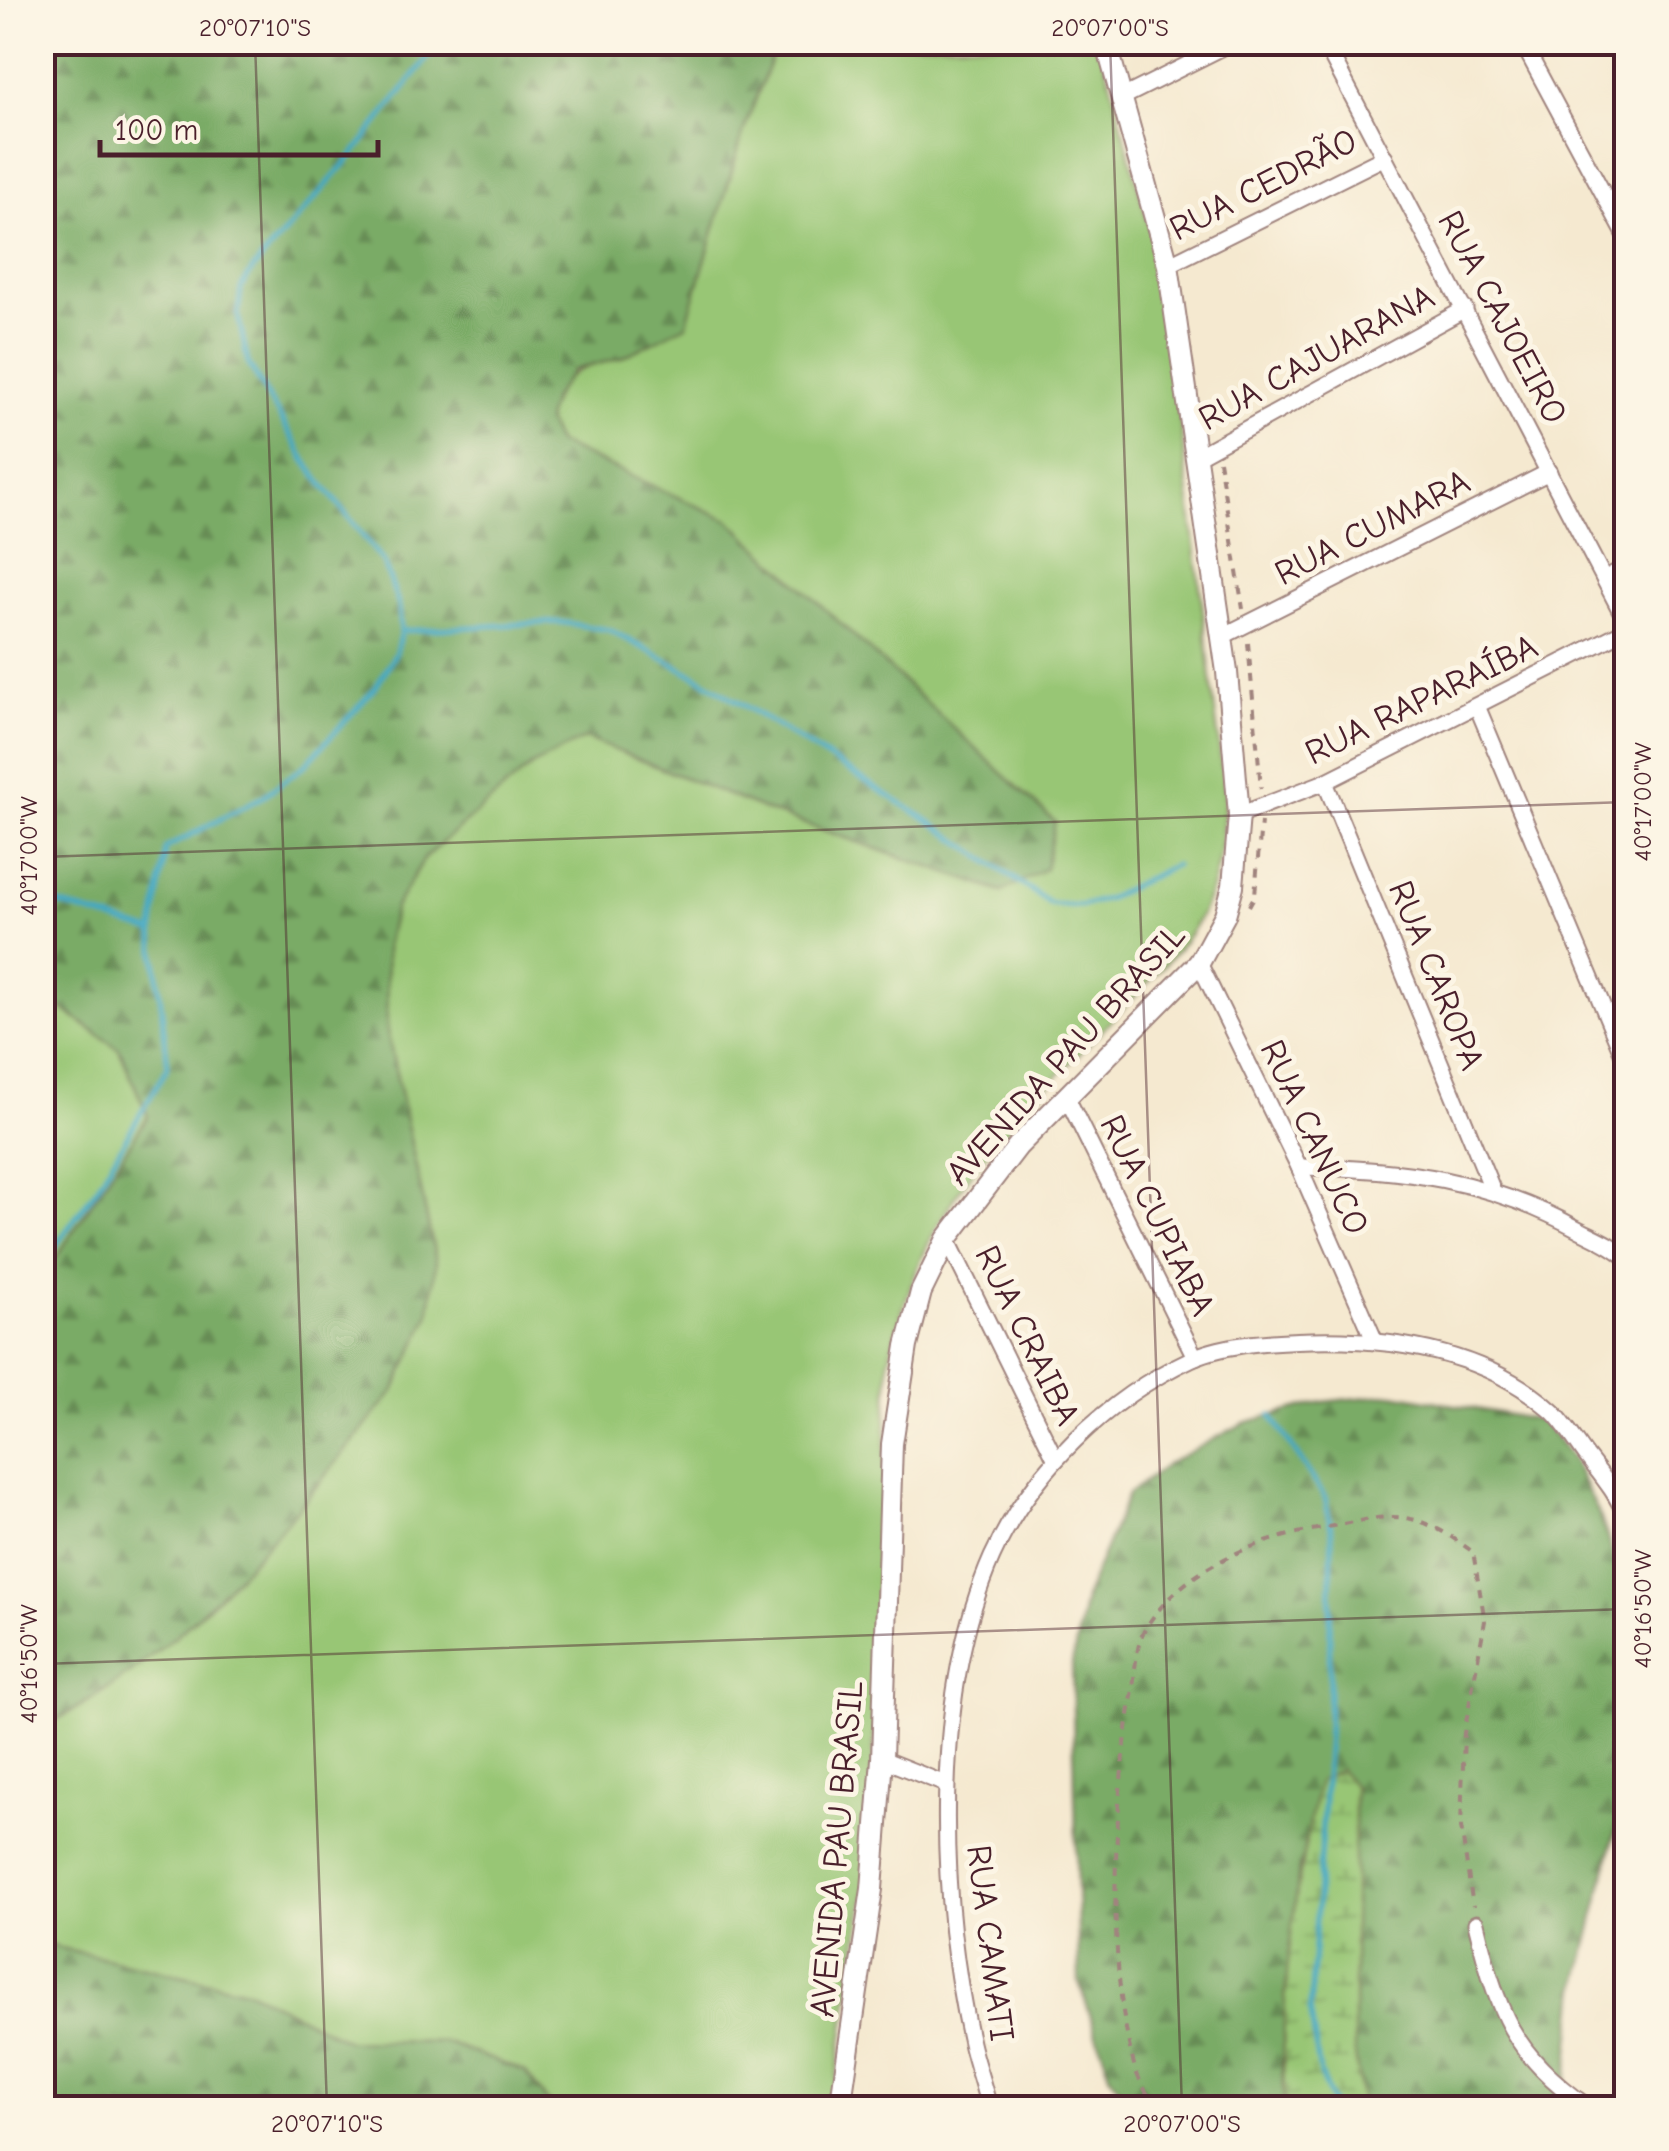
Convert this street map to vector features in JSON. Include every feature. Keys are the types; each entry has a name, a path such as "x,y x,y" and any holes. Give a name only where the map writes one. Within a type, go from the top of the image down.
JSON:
{"main road":[{"name":"AVENIDA PAU BRASIL","path":"840,2108 872,1889 882,1759 892,1444 921,1292 946,1239 1018,1146 1068,1100 1199,962 1224,915 1234,886 1238,815 1222,636 1168,265 1106,42"}],"street":[{"path":"1121,98 1233,42"},
{"name":"RUA CAJOEIRO","path":"1324,42 1626,620"},
{"path":"1522,42 1626,236"},
{"name":"RUA CEDRÃO","path":"1168,265 1385,157"},
{"name":"RUA CAJUARANA","path":"1195,456 1465,309"},
{"name":"RUA CUMARA","path":"1222,636 1549,472"},
{"path":"1604,578 1626,567"},
{"name":"RUA RAPARAÍBA","path":"1238,815 1325,782 1626,630"},
{"path":"1477,706 1626,1062"},
{"name":"RUA CAROPA","path":"1325,782 1493,1191"},
{"name":"RUA CANUCO","path":"1199,962 1299,1167 1374,1339"},
{"name":"RUA CUPIABA","path":"1068,1100 1195,1357"},
{"path":"1299,1167 1430,1174 1493,1191 1548,1212 1626,1257"},
{"name":"RUA CRAIBA","path":"946,1239 1055,1458"},
{"path":"1195,1357 1276,1341 1374,1339 1452,1356 1513,1382 1554,1413 1618,1497 1626,1517"},
{"name":"RUA CAMATI","path":"989,2108 971,2044 957,1960 945,1784 964,1645 993,1556 1055,1458 1105,1413 1195,1357"},
{"path":"882,1759 945,1784"},
{"path":"1476,1924 1492,1988 1510,2033 1550,2081 1589,2108"}],"path":[{"path":"1156,2108 1135,2070 1120,1980 1116,1806 1142,1633 1175,1590 1212,1564 1294,1533 1402,1514 1436,1524 1473,1552 1485,1621 1464,1732 1462,1827 1476,1924"}],"green space":[{"path":"43,42 777,43 745,127 686,325 621,358 573,370 552,399 546,420 557,443 729,520 1055,822 1045,869 1002,892 768,811 585,738 531,766 425,857 395,907 386,945 387,1031 436,1261 429,1316 394,1391 236,1578 147,1659 98,1695 43,1727 43,1278 148,1116 119,1049 43,995"},
{"path":"777,43 1100,43 1163,279 1225,794 1223,829 1214,879 1194,927 1158,972 981,1161 938,1225 902,1313 889,1359 869,1870 832,2108 552,2108 525,2072 445,2042 347,2041 250,1991 43,1944 43,1727 98,1695 147,1659 236,1578 394,1391 429,1316 436,1261 387,1031 386,945 395,907 425,857 531,766 585,738 768,811 1002,892 1055,822 729,521 557,443 546,419 564,381 581,370 621,358 745,127"},
{"path":"43,995 119,1049 148,1116 43,1278"},
{"path":"1394,1394 1543,1421 1572,1458 1600,1516 1626,1593 1626,1753 1622,1803 1577,1988 1564,2108 1362,2108 1354,2047 1354,1787 1340,1770 1299,1866 1282,2067 1285,2108 1134,2108 1111,2077 1079,1982 1072,1663 1086,1594 1128,1494 1169,1463 1244,1423 1322,1402"},
{"path":"1340,1770 1354,1787 1354,2047 1362,2108 1285,2108 1284,2026 1295,1902 1319,1781"},
{"path":"43,1944 250,1991 348,2041 444,2042 525,2072 552,2108 43,2108"}],"waterway":[{"path":"42,1265 96,1189 168,1067 153,932 166,848 262,797 304,766 376,687 396,652 401,631 399,606 384,563 310,468 248,363 238,315 241,288 253,269 353,155 440,42"},
{"path":"401,631 559,622 610,630 703,680 931,822 1051,904 1082,906 1109,898 1175,865"},
{"path":"42,899 153,932"},
{"path":"1271,1415 1325,1497 1332,1533 1328,1736 1310,2009 1320,2074 1334,2108"}]}
